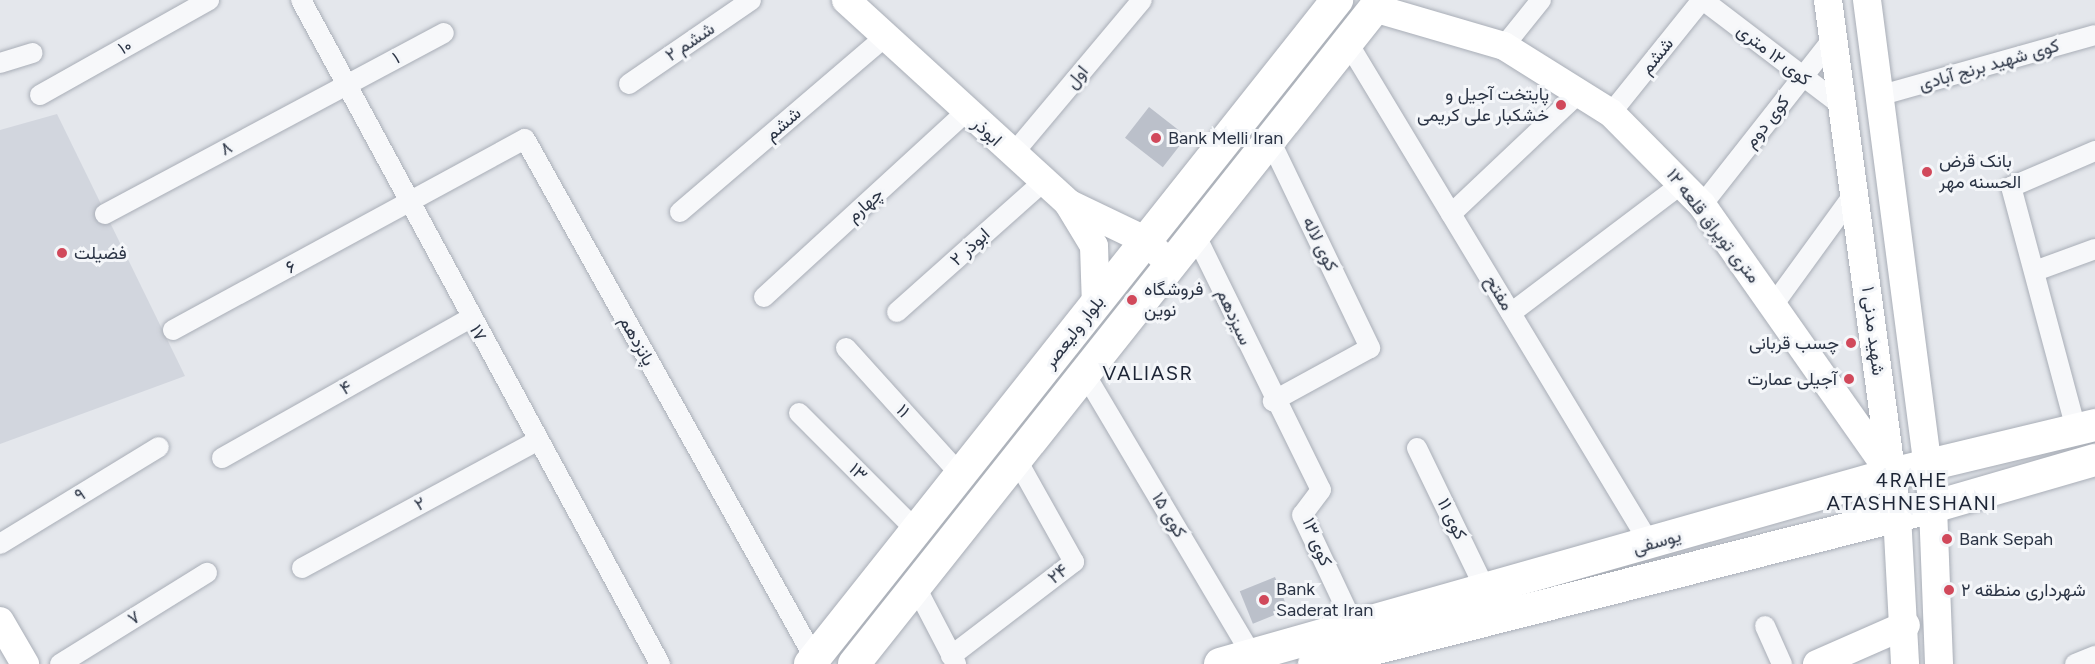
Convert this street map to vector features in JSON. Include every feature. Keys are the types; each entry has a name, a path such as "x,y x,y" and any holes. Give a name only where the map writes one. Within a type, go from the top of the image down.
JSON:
{"main road":[{"name":"ابوذر","path":"846,0 1012,155 1068,203 1145,240 1170,264"},
{"name":"شهید مدنی ۱","path":"1828,0 1832,40 1846,109 1897,515 1906,625 1905,664"},
{"name":"شهید مدنی ۱","path":"1867,0 1882,95 1933,507 1939,664"},
{"path":"1328,1 1377,4"},
{"name":"بلوار ولیعصر","path":"812,661 1096,306 1328,1"},
{"name":"۱۲ متری توپراق قلعه","path":"1377,4 1504,46 1611,112 1684,182 1702,205 1774,304 1891,474"},
{"name":"بلوار ولیعصر","path":"854,664 1018,462 1170,264 1377,4"},
{"path":"1832,40 1872,37"},
{"path":"1068,203 1094,246 1096,306"},
{"name":"یوسفی","path":"1314,664 1491,603 1650,544 1891,474 2086,427"},
{"name":"یوسفی","path":"1220,664 1356,630 1933,507 2095,460"},
{"path":"0,621 17,662"},
{"path":"1817,664 1906,625"}],"street":[{"name":"۱۰","path":"40,95 209,0"},
{"name":"۱۷","path":"301,0 470,318 660,664"},
{"name":"ششم ۲","path":"629,84 752,0"},
{"name":"اول","path":"1012,155 1142,0"},
{"path":"1504,46 1540,0"},
{"name":"ششم","path":"1611,112 1703,0"},
{"name":"کوی ۱۲ متری","path":"1703,0 1846,109"},
{"name":"۱","path":"347,83 444,33"},
{"name":"کوی شهید برنج آبادی","path":"1882,95 2095,35"},
{"name":"ششم","path":"680,212 885,37"},
{"name":"کوی دوم","path":"1702,205 1832,40"},
{"name":"مفتح","path":"1348,43 1650,544"},
{"path":"0,63 32,53"},
{"name":"۸","path":"105,214 347,83"},
{"path":"1451,214 1580,92"},
{"name":"چهارم","path":"764,297 966,112"},
{"name":"پانزدهم","path":"408,203 525,139 812,661"},
{"name":"کوی لاله","path":"1270,140 1370,348 1273,401"},
{"path":"2086,427 2011,187 2095,151"},
{"name":"۲ ابوذر","path":"897,312 1043,182"},
{"path":"1511,313 1684,182"},
{"path":"1774,304 1856,191"},
{"name":"۶","path":"173,330 408,203"},
{"name":"سیزدهم","path":"1195,234 1273,401 1321,490"},
{"path":"2036,271 2095,249"},
{"name":"۴","path":"222,458 470,318"},
{"name":"۱۱","path":"846,348 960,474"},
{"name":"کوی ۱۵","path":"1085,374 1252,655"},
{"name":"۱۳","path":"799,413 917,531"},
{"name":"۲","path":"302,568 537,441"},
{"name":"۹","path":"0,544 159,447"},
{"name":"کوی ۱۱","path":"1417,448 1491,603"},
{"name":"۲۴","path":"954,660 1074,562 1018,462"},
{"name":"کوی ۱۳","path":"1321,490 1302,515 1356,630"},
{"name":"۷","path":"60,664 207,573"},
{"path":"917,589 954,660"},
{"path":"1765,626 1782,664"},
{"path":"2075,664 2095,656"}],"shaded area":[{"name":"فضیلت","path":"57,114 185,376 0,444 0,130"}],"building":[{"name":"Bank Melli Iran","path":"1149,107 1187,137 1163,167 1125,138"},
{"name":"Bank Saderat Iran","path":"1275,577 1288,609 1253,624 1240,591"}],"place":[{"name":"پایتخت آجیل و خشکبار علی کریمی","path":"1561,105"},
{"name":"Bank Melli Iran","path":"1156,138"},
{"name":"بانک قرض الحسنه مهر","path":"1927,172"},
{"name":"فضیلت","path":"62,253"},
{"name":"فروشگاه نوین","path":"1132,300"},
{"name":"چسب قربانی","path":"1851,343"},
{"name":"آجیلی عمارت","path":"1849,379"},
{"name":"Bank Sepah","path":"1947,539"},
{"name":"شهرداری منطقه ۲","path":"1949,590"},
{"name":"Bank Saderat Iran","path":"1264,600"}],"district":[{"name":"VALIASR","path":"1148,373"},
{"name":"4RAHE ATASHNESHANI","path":"1912,492"}]}
